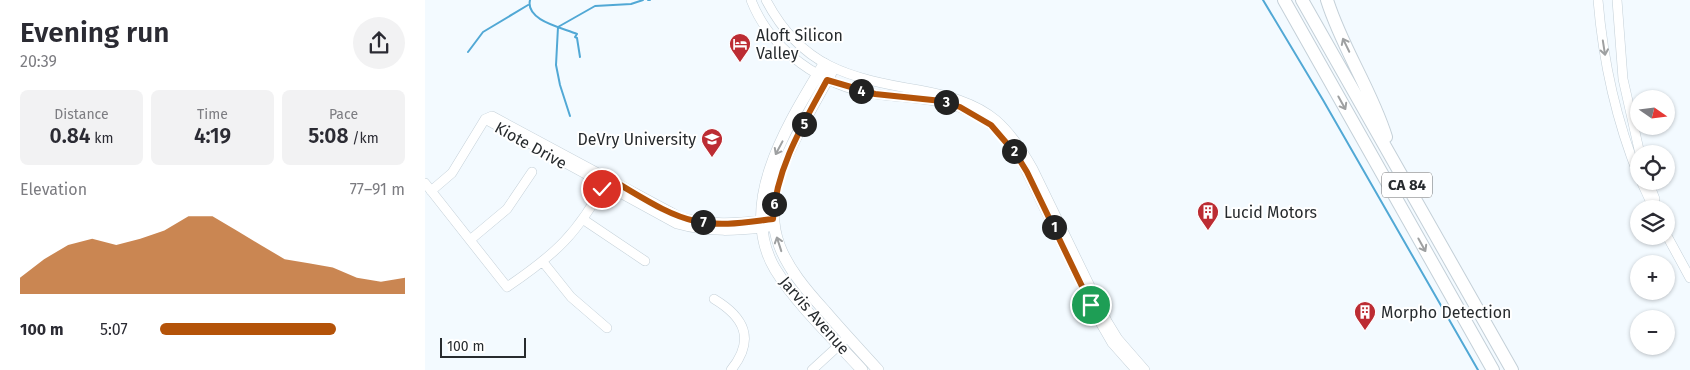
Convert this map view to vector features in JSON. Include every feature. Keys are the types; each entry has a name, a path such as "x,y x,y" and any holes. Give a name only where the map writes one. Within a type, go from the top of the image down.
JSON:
{"highway":[{"path":"1276,0 1333,86"},
{"name":"CA 84","path":"1284,0 1493,370"},
{"name":"CA 84","path":"1302,0 1512,370"},
{"name":"CA 84","path":"1309,0 1518,370"},
{"path":"1327,0 1335,23 1377,108 1386,137"}],"main road":[{"name":"Jarvis Avenue","path":"825,72 772,161 765,181 767,224 774,267 787,286 862,370"},
{"name":"Jarvis Avenue","path":"767,224 796,279 879,370"}],"street":[{"path":"751,0 762,23 774,40 802,64 875,94 942,101 960,107 991,125 1016,154 1101,324 1112,343 1135,370"},
{"path":"766,0 788,34 825,72 963,100 995,119 1022,150 1033,169 1107,321 1118,339 1145,370"},
{"path":"1598,0 1610,83 1630,154"},
{"path":"1617,0 1623,79 1637,145"},
{"name":"Kiote Drive","path":"431,191 452,173 485,119 665,210 696,221 727,224 767,224"},
{"path":"470,240 507,209 532,172"},
{"path":"425,183 507,287 543,262 584,220 606,181"},
{"path":"584,220 645,261"},
{"path":"1672,245 1690,278"},
{"path":"1673,245 1678,256"},
{"path":"543,262 571,298 607,328"},
{"path":"714,299 731,309 741,323 745,342 736,364 731,370"},
{"path":"812,370 848,337"}],"waterway":[{"path":"530,0 530,7 539,18 547,23 577,34 575,37 577,38 580,57"},
{"path":"570,116 556,65 558,27 595,6 631,4 643,0"},
{"path":"1263,0 1323,100 1478,370"},
{"path":"468,52 483,32 528,5"}],"place":[{"name":"Aloft Silicon Valley","path":"740,63"},
{"name":"DeVry University","path":"712,158"},
{"name":"Lucid Motors","path":"1208,231"},
{"name":"Morpho Detection","path":"1365,331"}],"route":[{"path":"602,189 608,178 665,210 696,221 727,224 773,219 777,184 783,166 827,80 842,86 875,94 942,101 960,107 991,125 1016,154 1027,172 1091,305"}]}
